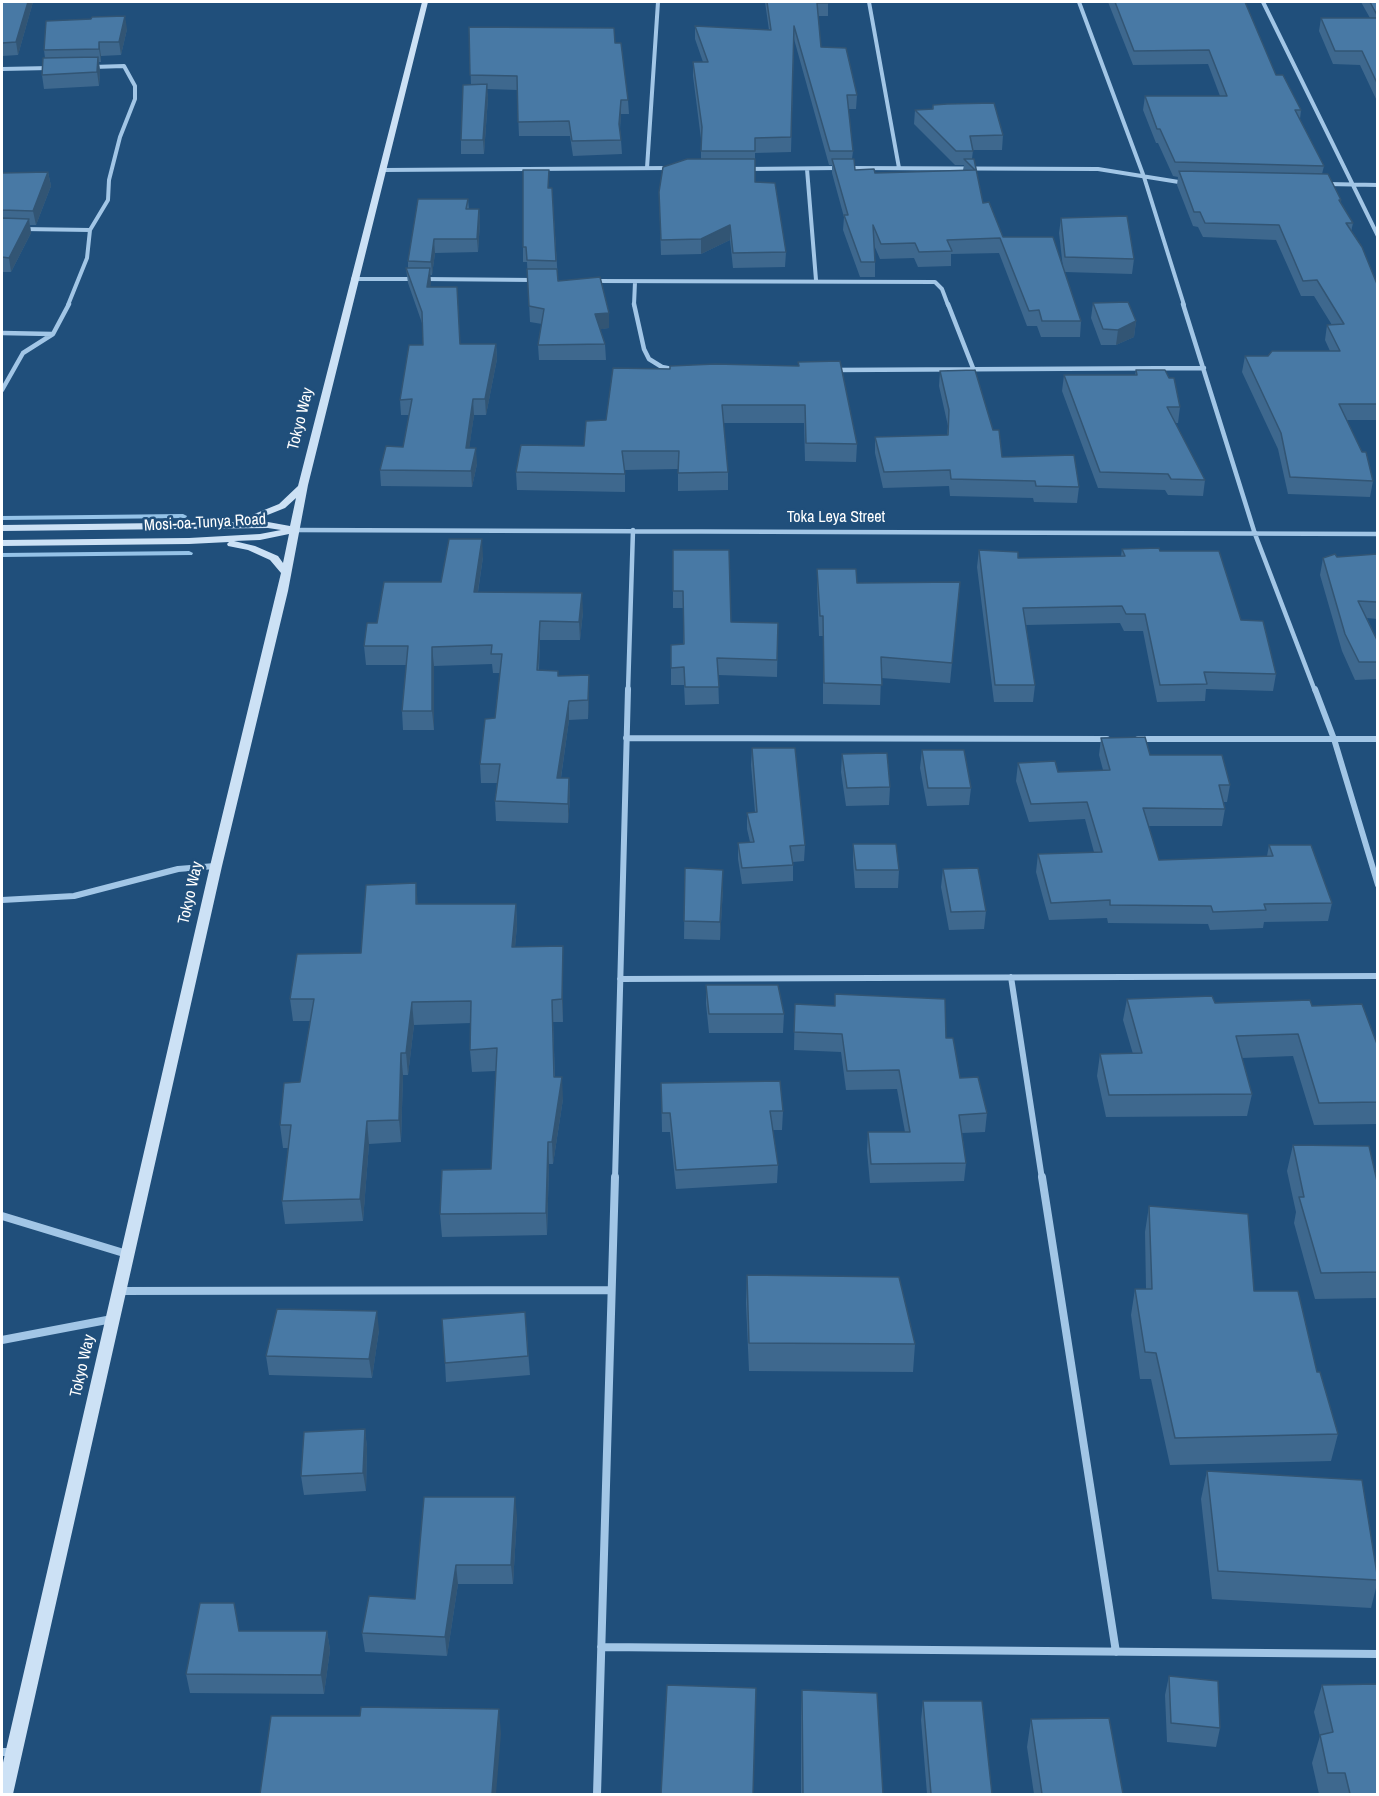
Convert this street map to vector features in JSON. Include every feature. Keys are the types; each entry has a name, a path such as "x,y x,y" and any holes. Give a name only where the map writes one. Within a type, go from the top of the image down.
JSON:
{"main road":[{"name":"Tokyo Way","path":"4,1794 8,1752 119,1291 216,866 287,573 303,485 425,2"},
{"path":"220,525 265,515 282,507 303,485"},
{"name":"Mosi-oa-Tunya Road","path":"2,528 268,525 295,530"},
{"name":"Mosi-oa-Tunya Road","path":"2,543 189,541 260,537 295,530"},
{"path":"189,541 222,542 251,548 274,558 287,573"}],"street":[{"path":"647,168 658,2"},
{"path":"869,2 899,168"},
{"path":"1079,2 1144,177 1255,534 1334,739 1377,885"},
{"path":"1263,2 1377,236"},
{"path":"2,390 23,353 53,334 81,275 87,258 90,230 108,200 109,180 120,137 135,99 135,86 129,71 124,66 90,67"},
{"path":"2,69 57,67"},
{"path":"384,170 681,168"},
{"path":"738,168 1098,169 1192,183"},
{"path":"807,169 816,280"},
{"path":"1319,184 1377,185"},
{"path":"12,229 90,230"},
{"path":"354,279 541,280"},
{"path":"588,281 935,282 942,289 973,368"},
{"path":"635,282 634,304 644,349 649,359 662,367 686,370"},
{"path":"2,333 53,334"},
{"path":"827,370 1204,368"},
{"name":"Toka Leya Street","path":"295,530 1377,534"},
{"path":"597,1794 633,530"},
{"path":"626,738 1110,739"},
{"path":"1133,739 1377,739"},
{"path":"2,900 74,896 178,869 216,866"},
{"path":"620,979 1377,976"},
{"path":"1011,977 1116,1652"},
{"path":"2,1216 127,1254"},
{"path":"119,1291 611,1290"},
{"path":"2,1340 112,1319"},
{"path":"601,1647 1377,1654"}],"building":[{"path":"2,2 28,2 16,42 2,43"},
{"path":"767,2 828,2 817,3 821,47 846,48 857,95 847,95 853,151 830,151 794,26 791,137 755,138 755,151 701,151 702,127 693,62 708,62 695,26 771,30"},
{"path":"1115,2 1245,2 1276,75 1283,75 1301,110 1295,110 1324,166 1175,162 1160,129 1157,129 1145,96 1227,96 1209,50 1134,51"},
{"path":"1370,2 1377,2 1377,15"},
{"path":"125,16 119,42 99,42 99,49 44,50 46,21"},
{"path":"1321,18 1377,18 1377,83 1362,51 1335,51"},
{"path":"469,27 614,28 615,43 621,43 628,100 621,100 619,124 621,140 572,141 569,121 518,122 517,76 470,75"},
{"path":"98,57 97,72 42,75 43,58"},
{"path":"487,84 483,140 461,140 463,85"},
{"path":"994,103 1003,135 970,136 973,151 956,151 915,110 933,109 933,105"},
{"path":"687,159 755,159 755,182 775,183 786,252 733,253 730,225 701,239 661,240 659,192 663,167"},
{"path":"832,159 854,159 855,170 874,169 875,173 975,170 964,159 974,159 983,203 989,202 1003,237 1053,237 1081,321 1042,321 1039,310 1029,311 1000,238 947,240 952,251 919,252 915,243 881,244 873,225 875,262 861,262 844,215 848,215"},
{"path":"523,170 549,170 548,188 552,188 556,261 527,260 526,247 523,247"},
{"path":"1179,171 1328,174 1341,200 1339,200 1353,223 1346,223 1362,247 1377,284 1377,404 1339,404 1362,452 1366,452 1373,481 1290,477 1281,433 1245,356 1268,356 1272,351 1340,351 1327,325 1344,324 1317,280 1303,281 1279,225 1205,223 1200,212 1194,212"},
{"path":"48,172 33,211 2,210 2,173"},
{"path":"418,199 468,199 466,209 479,209 477,239 434,239 431,262 408,261"},
{"path":"1127,216 1134,259 1065,257 1061,218"},
{"path":"2,218 29,219 9,258 2,257"},
{"path":"406,268 430,268 427,287 457,287 460,344 496,344 485,399 473,399 466,448 476,448 471,471 380,470 386,446 403,447 412,399 400,400 409,345 423,345 422,312"},
{"path":"527,269 557,269 558,281 600,277 609,313 595,314 605,344 538,345 544,309 529,306"},
{"path":"1128,302 1136,321 1118,330 1103,329 1093,303"},
{"path":"840,361 857,444 806,443 805,405 722,405 728,472 678,473 679,451 622,451 625,474 516,472 521,445 584,446 586,421 606,420 613,368 670,369 670,366 715,364 799,366 798,362"},
{"path":"975,370 993,430 999,430 1002,457 1074,455 1079,487 1036,486 1035,481 951,479 950,470 884,472 875,437 948,435 949,410 940,371"},
{"path":"1136,370 1165,370 1169,378 1174,378 1180,407 1167,407 1205,480 1171,479 1168,474 1100,472 1064,375 1137,375"},
{"path":"449,539 482,539 474,592 582,593 579,622 540,621 537,670 558,671 558,676 589,675 588,700 569,701 557,778 569,778 568,804 495,801 500,764 480,764 485,719 495,718 502,654 491,654 492,645 432,647 432,711 402,711 408,646 364,646 367,623 377,623 384,582 441,582"},
{"path":"1159,548 1160,551 1219,551 1241,620 1263,621 1276,674 1204,672 1207,684 1160,685 1145,614 1126,614 1122,606 1023,608 1035,685 995,685 979,550 1018,552 1018,558 1125,556 1122,549"},
{"path":"673,550 729,550 731,622 778,623 777,660 717,658 719,687 685,687 684,667 671,668 671,645 684,644 683,591 673,591"},
{"path":"1335,554 1337,557 1377,554 1377,602 1358,601 1377,640 1377,662 1359,662 1345,634 1323,558"},
{"path":"817,569 856,569 857,583 960,582 952,663 881,657 882,685 824,683 823,616 820,616"},
{"path":"1145,737 1150,755 1222,755 1230,785 1219,785 1225,809 1143,808 1159,860 1273,856 1269,845 1311,845 1332,903 1264,904 1266,910 1213,912 1211,906 1110,905 1110,900 1051,903 1038,854 1102,852 1087,802 1031,804 1018,763 1055,761 1058,772 1110,770 1101,738"},
{"path":"752,748 795,748 805,845 790,846 793,865 742,868 738,843 754,842 747,813 757,812"},
{"path":"922,750 964,750 971,788 928,788"},
{"path":"887,753 890,787 847,788 842,754"},
{"path":"853,844 896,844 899,870 856,870"},
{"path":"685,868 723,870 720,922 684,921"},
{"path":"978,868 986,911 951,912 943,869"},
{"path":"416,883 416,904 516,904 512,947 563,946 562,999 552,1000 554,1077 562,1077 552,1142 548,1142 546,1213 440,1214 442,1170 491,1169 497,1048 470,1050 471,1001 412,1002 406,1053 401,1053 399,1120 367,1121 360,1199 282,1201 291,1125 280,1125 284,1083 300,1082 314,999 290,999 297,954 361,953 366,885"},
{"path":"706,985 778,985 784,1014 709,1014"},
{"path":"835,994 945,999 946,1038 953,1038 960,1078 978,1077 987,1113 959,1115 966,1163 871,1164 868,1132 910,1132 899,1070 847,1071 842,1034 794,1032 795,1004 835,1006"},
{"path":"1212,996 1215,1003 1310,1000 1312,1006 1362,1004 1377,1044 1377,1102 1319,1103 1298,1034 1236,1036 1252,1094 1109,1095 1100,1054 1142,1053 1127,999"},
{"path":"780,1081 783,1111 770,1111 778,1165 676,1170 670,1113 662,1113 661,1083"},
{"path":"1293,1145 1369,1146 1377,1181 1377,1272 1321,1273 1299,1197 1304,1197"},
{"path":"1149,1206 1248,1214 1254,1291 1298,1291 1317,1372 1320,1372 1338,1434 1175,1438 1156,1353 1145,1352 1135,1289 1152,1289"},
{"path":"747,1275 899,1277 915,1344 749,1343"},
{"path":"277,1309 377,1311 369,1359 266,1356"},
{"path":"525,1312 528,1356 445,1363 442,1319"},
{"path":"365,1429 363,1473 301,1476 304,1432"},
{"path":"1207,1471 1362,1480 1377,1580 1218,1571"},
{"path":"424,1497 515,1497 511,1565 456,1565 445,1637 362,1633 369,1596 415,1599"},
{"path":"200,1603 234,1603 239,1631 327,1631 321,1675 186,1674"},
{"path":"1169,1676 1218,1681 1220,1728 1171,1723"},
{"path":"1377,1684 1377,1794 1350,1794 1345,1773 1328,1773 1320,1735 1333,1732 1322,1685"},
{"path":"667,1685 756,1688 753,1794 661,1794"},
{"path":"802,1690 877,1693 883,1794 803,1794"},
{"path":"923,1701 982,1701 992,1794 931,1794"},
{"path":"361,1707 499,1709 492,1794 260,1794 271,1716 360,1716"},
{"path":"1109,1718 1123,1794 1042,1794 1031,1719"}],"waterway":[{"path":"2,518 183,516"},
{"path":"2,555 189,553"}]}
